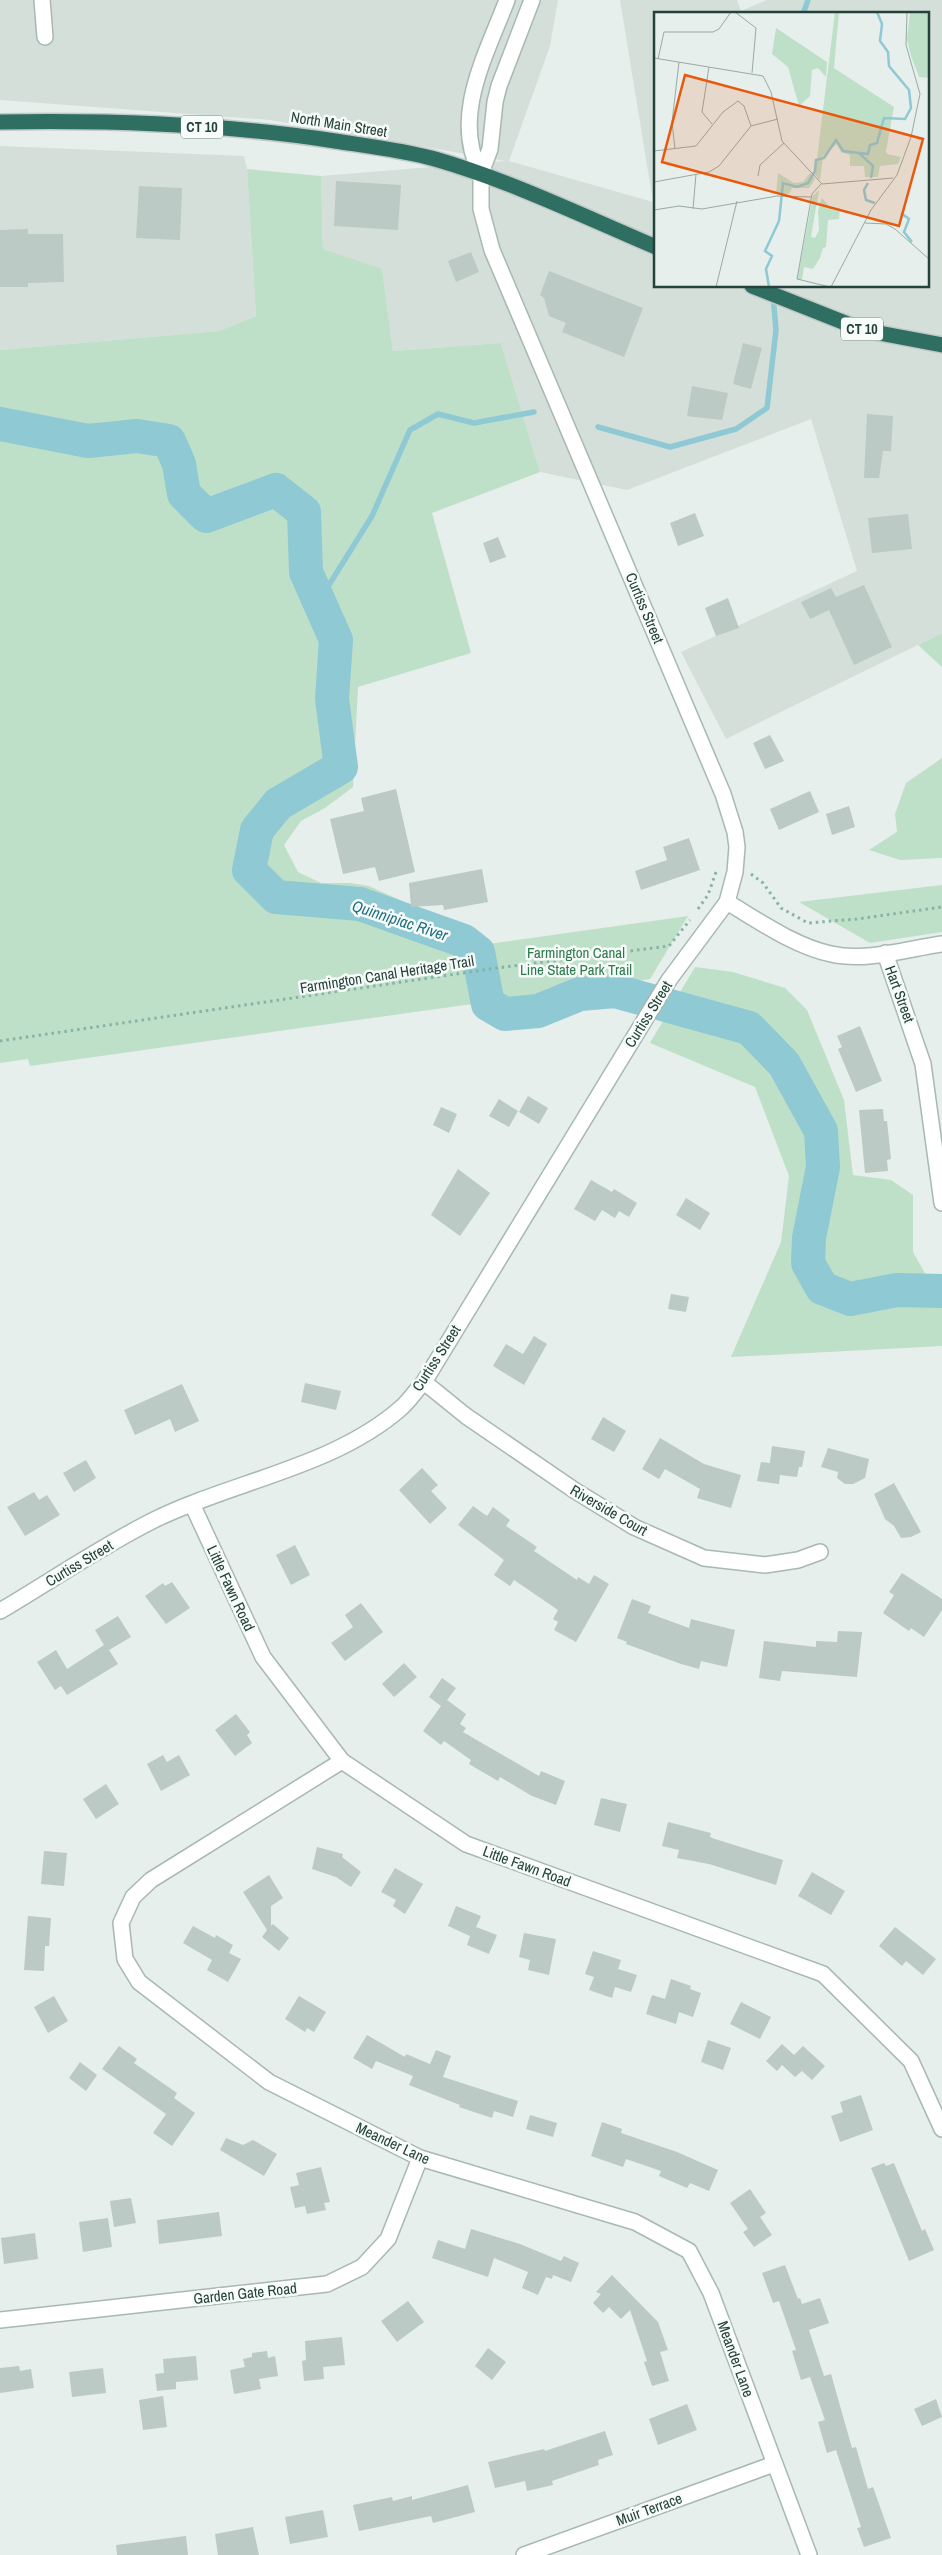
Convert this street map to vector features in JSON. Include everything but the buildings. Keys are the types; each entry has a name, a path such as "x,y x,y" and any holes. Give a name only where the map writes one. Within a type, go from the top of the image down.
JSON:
{"highway":[{"name":"North Main Street","path":"0,122 182,125 284,133 432,158 481,173 654,246"},
{"name":"CT 10","path":"756,288 863,330 942,344"}],"street":[{"path":"42,0 45,37"},
{"path":"481,173 472,157 469,144 471,103 480,70 507,0"},
{"path":"481,173 490,149 495,102 499,86 532,0"},
{"name":"Curtiss Street","path":"0,1611 102,1548 154,1520 359,1438 403,1406 424,1382 669,980 727,902 735,872 737,847 735,832 723,794 492,250 481,209 481,173"},
{"name":"Hart Street","path":"727,902 781,934 831,954 858,956 884,953 914,1032 923,1064 942,1203"},
{"path":"884,953 942,944"},
{"name":"Riverside Court","path":"424,1382 466,1416 574,1490 634,1527 704,1558 765,1566 798,1560 820,1552"},
{"name":"Little Fawn Road","path":"192,1504 264,1657 342,1761 466,1844 823,1974 911,2061 942,2128"},
{"name":"Meander Lane","path":"342,1761 151,1880 133,1897 121,1924 125,1959 140,1982 269,2082 420,2158 634,2222 689,2251 711,2292 809,2555"},
{"name":"Garden Gate Road","path":"0,2320 327,2284 362,2267 388,2239 420,2158"},
{"name":"Muir Terrace","path":"524,2555 774,2464"}],"path":[{"name":"Farmington Canal Heritage Trail","path":"0,1041 497,968 669,946 695,915 708,895 718,870 735,872"},
{"path":"758,877 780,908 808,924 847,921 942,906"}],"shaded area":[{"path":"0,0 558,0 550,46 509,161 653,202 620,0 737,0 741,11 767,0 942,0 942,633 726,739 681,652 857,571 811,419 627,490 540,472 501,343 393,351 382,270 323,249 321,176 506,161 270,120 0,100"},
{"path":"0,146 244,156 247,169 256,316 219,331 0,350"}],"green space":[{"name":"Farmington Canal Line State Park Trail","path":"247,169 321,176 323,249 382,269 393,351 501,343 540,472 432,513 471,653 358,687 353,787 325,808 301,821 284,845 298,872 321,883 350,883 369,886 435,916 445,950 688,916 650,979 30,1066 28,1059 0,1063 0,350 219,331 256,316"},
{"path":"942,633 942,667 918,645"},
{"path":"942,758 942,858 900,860 869,850 897,832 895,814 906,783"},
{"path":"942,885 942,932 870,943 799,902"},
{"path":"695,967 733,972 785,988 807,1010 844,1100 853,1175 891,1180 913,1195 913,1252 942,1303 942,1346 731,1357 781,1242 789,1176 755,1087 650,1043"}],"waterway":[{"path":"804,12 808,0"},
{"path":"598,427 670,447 736,429 767,408 776,330 773,296"},
{"path":"319,601 372,516 410,430 438,414 474,423 534,412"},
{"name":"Quinnipiac River","path":"0,424 88,441 137,436 169,441 179,464 184,494 206,516 276,490 304,512 306,572 336,640 332,699 341,767 278,804 257,830 249,870 276,897 360,904 464,941 478,952 488,1004 505,1014 538,1011 580,994 615,991 749,1028 784,1064 821,1131 823,1167 809,1238 808,1263 822,1288 850,1299 897,1290 942,1291"}]}
